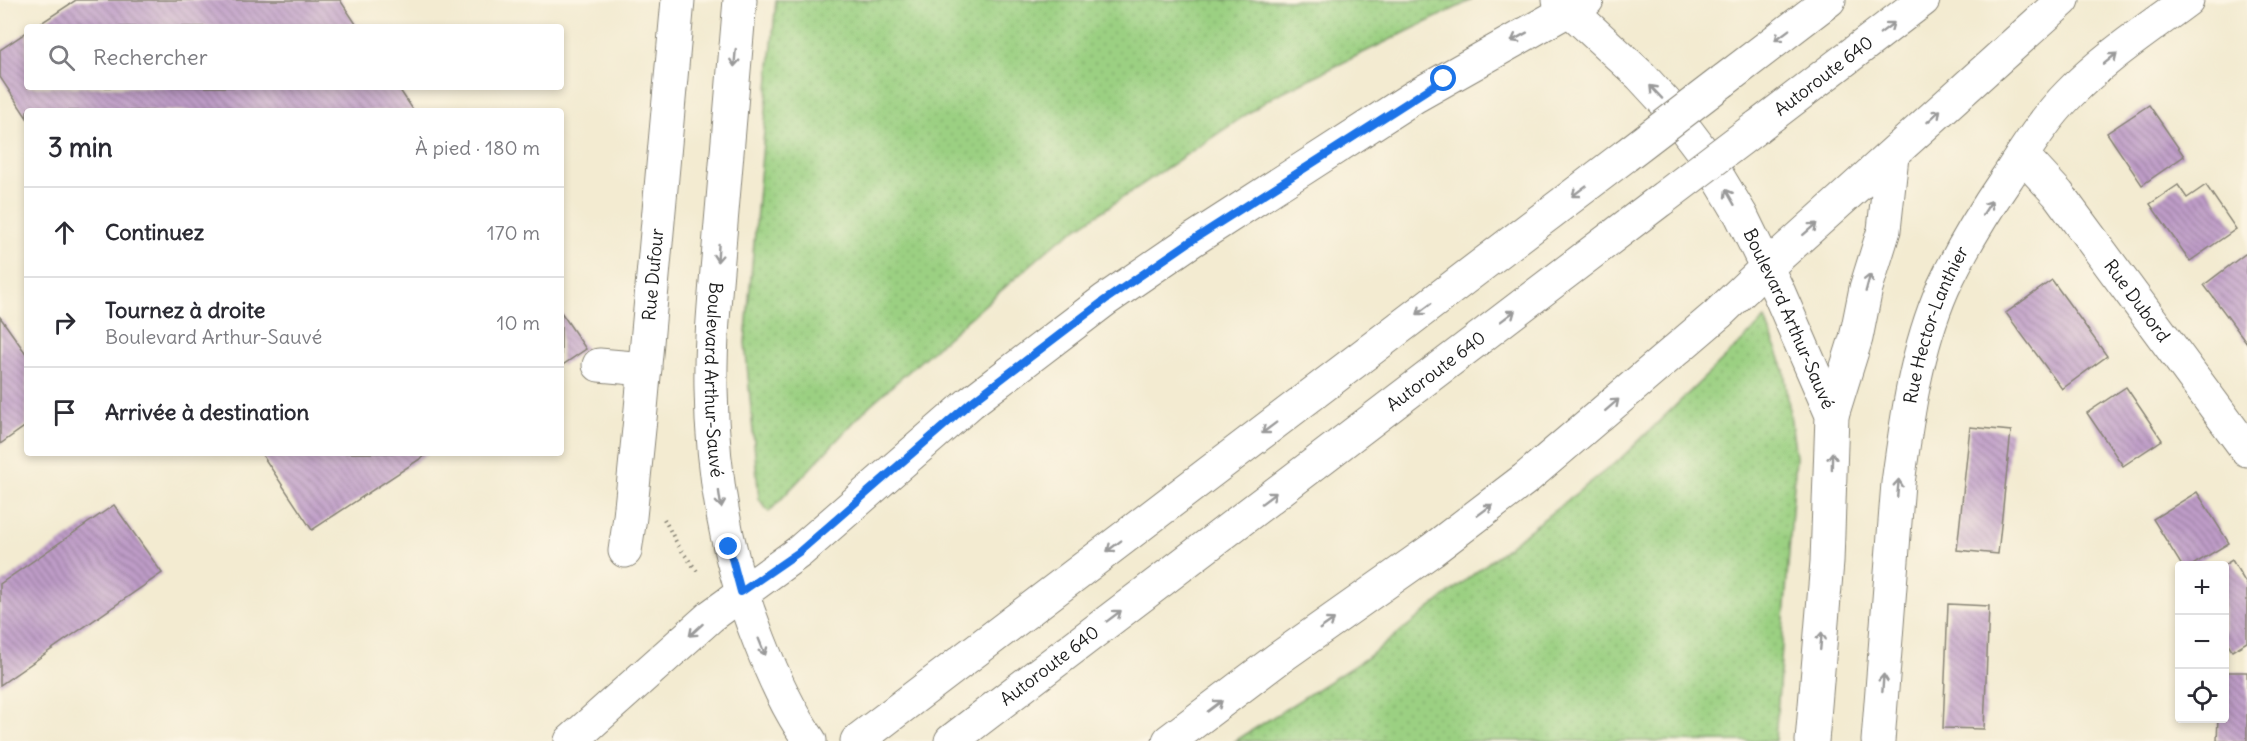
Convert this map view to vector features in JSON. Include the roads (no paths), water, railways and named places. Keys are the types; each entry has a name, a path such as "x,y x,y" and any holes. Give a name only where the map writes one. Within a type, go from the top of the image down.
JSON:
{"main road":[{"name":"Rue Dufour","path":"625,551 645,369 678,0"},
{"name":"Boulevard Arthur-Sauvé","path":"740,0 712,327 711,389 716,474 729,547 741,592 768,664 786,703 810,741"},
{"path":"867,734 1829,0"},
{"name":"Autoroute 640","path":"951,741 1923,0"},
{"path":"1168,741 1279,657 1432,550 1525,480 1718,314 2063,0"},
{"name":"Rue Hector-Lanthier","path":"1878,741 1898,483 1916,373 1931,320 1957,259 2022,155 2055,109 2086,78 2187,0"},
{"path":"571,741 711,616 799,552 970,403 1115,293 1414,97 1572,3"},
{"name":"Boulevard Arthur-Sauvé","path":"1572,3 1687,128 1723,183 1766,268 1832,415 1827,562 1812,741"},
{"name":"Rue Dubord","path":"2022,155 2058,194 2247,450"},
{"path":"1832,415 1856,338 1866,288 1884,230 1892,156"},
{"path":"599,365 645,369"}]}
